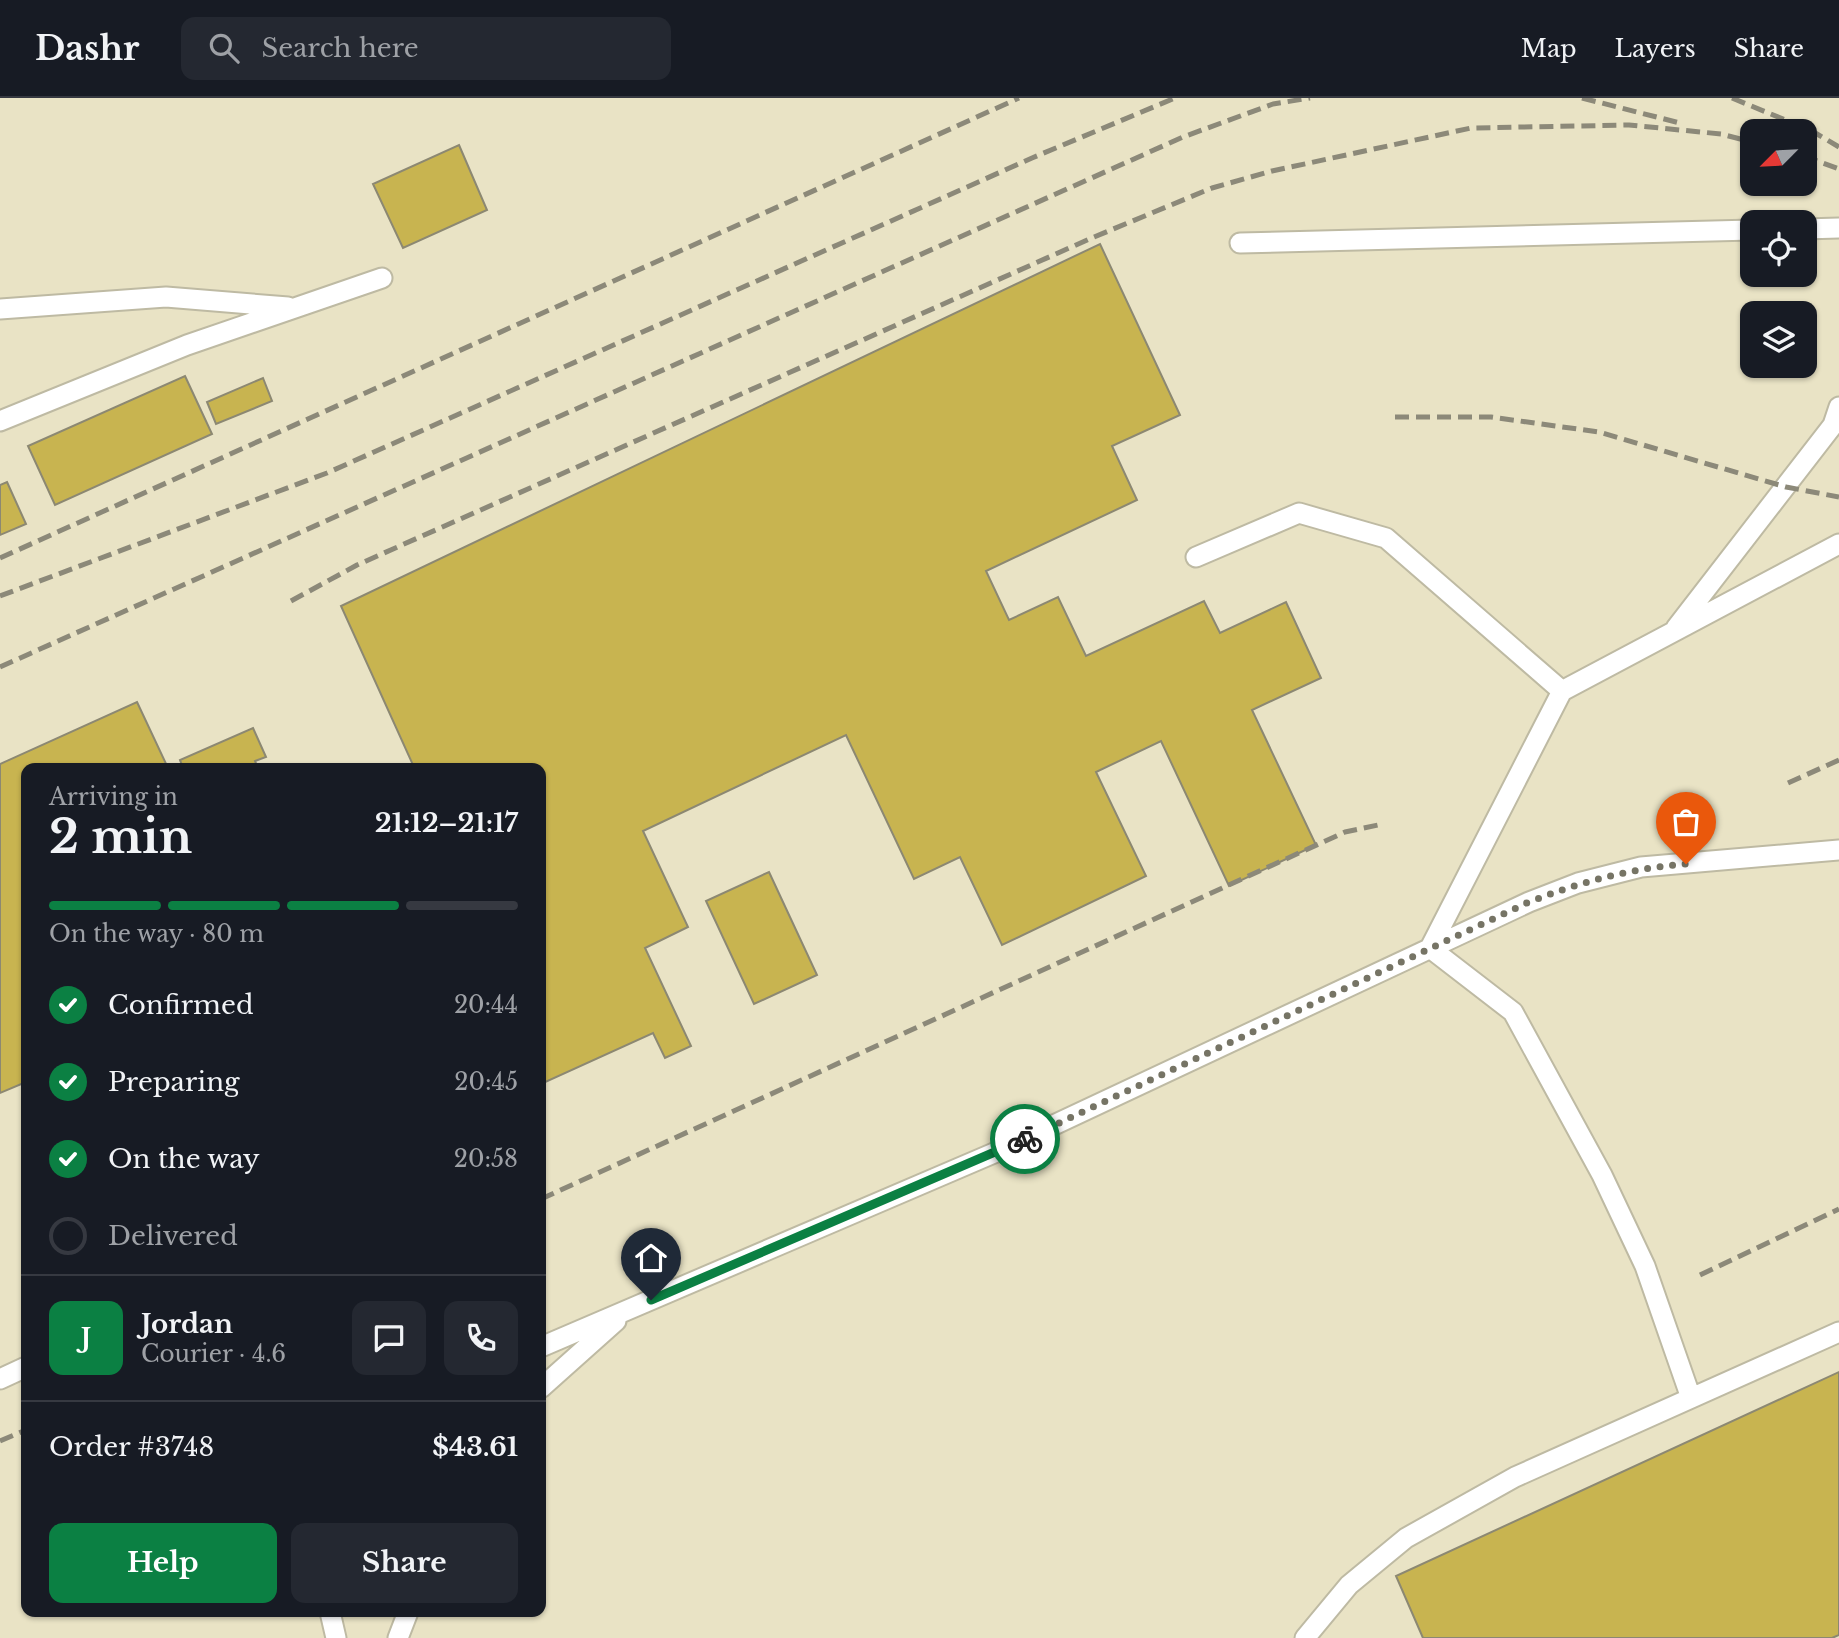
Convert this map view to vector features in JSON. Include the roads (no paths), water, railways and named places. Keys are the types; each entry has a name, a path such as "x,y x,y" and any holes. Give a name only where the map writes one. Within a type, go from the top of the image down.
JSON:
{"lane":[{"path":"1817,229 1839,228"},
{"path":"1240,243 1740,230"},
{"path":"0,421 187,345 382,278"},
{"path":"0,309 166,298 296,307"},
{"path":"1671,633 1833,425 1839,407"},
{"path":"1196,557 1299,513 1386,538 1562,691"},
{"path":"1430,948 1562,691 1839,544"},
{"path":"546,1346 994,1153 1541,897 1578,883 1641,867 1839,850"},
{"path":"1430,948 1513,1012 1602,1175 1639,1255 1691,1398"},
{"path":"546,1383 627,1310"},
{"path":"1305,1638 1349,1585 1406,1538 1515,1477 1839,1332"},
{"path":"0,1379 21,1369"},
{"path":"331,1617 336,1638"},
{"path":"397,1636 406,1617"}],"railway":[{"path":"0,558 1019,98"},
{"path":"0,596 327,473 1032,158 1175,98"},
{"path":"0,667 1183,137 1273,104 1310,98"},
{"path":"1582,98 1680,123"},
{"path":"1732,98 1812,131 1839,147"},
{"path":"291,601 357,565 1094,237 1212,188 1272,171 1471,128 1629,125 1721,134 1740,139"},
{"path":"1817,161 1839,169"},
{"path":"1395,417 1491,417 1599,432 1786,487 1839,497"},
{"path":"1788,783 1839,760"},
{"path":"546,1197 1345,832 1383,824"},
{"path":"1700,1275 1839,1209"},
{"path":"0,1441 21,1432"}]}
